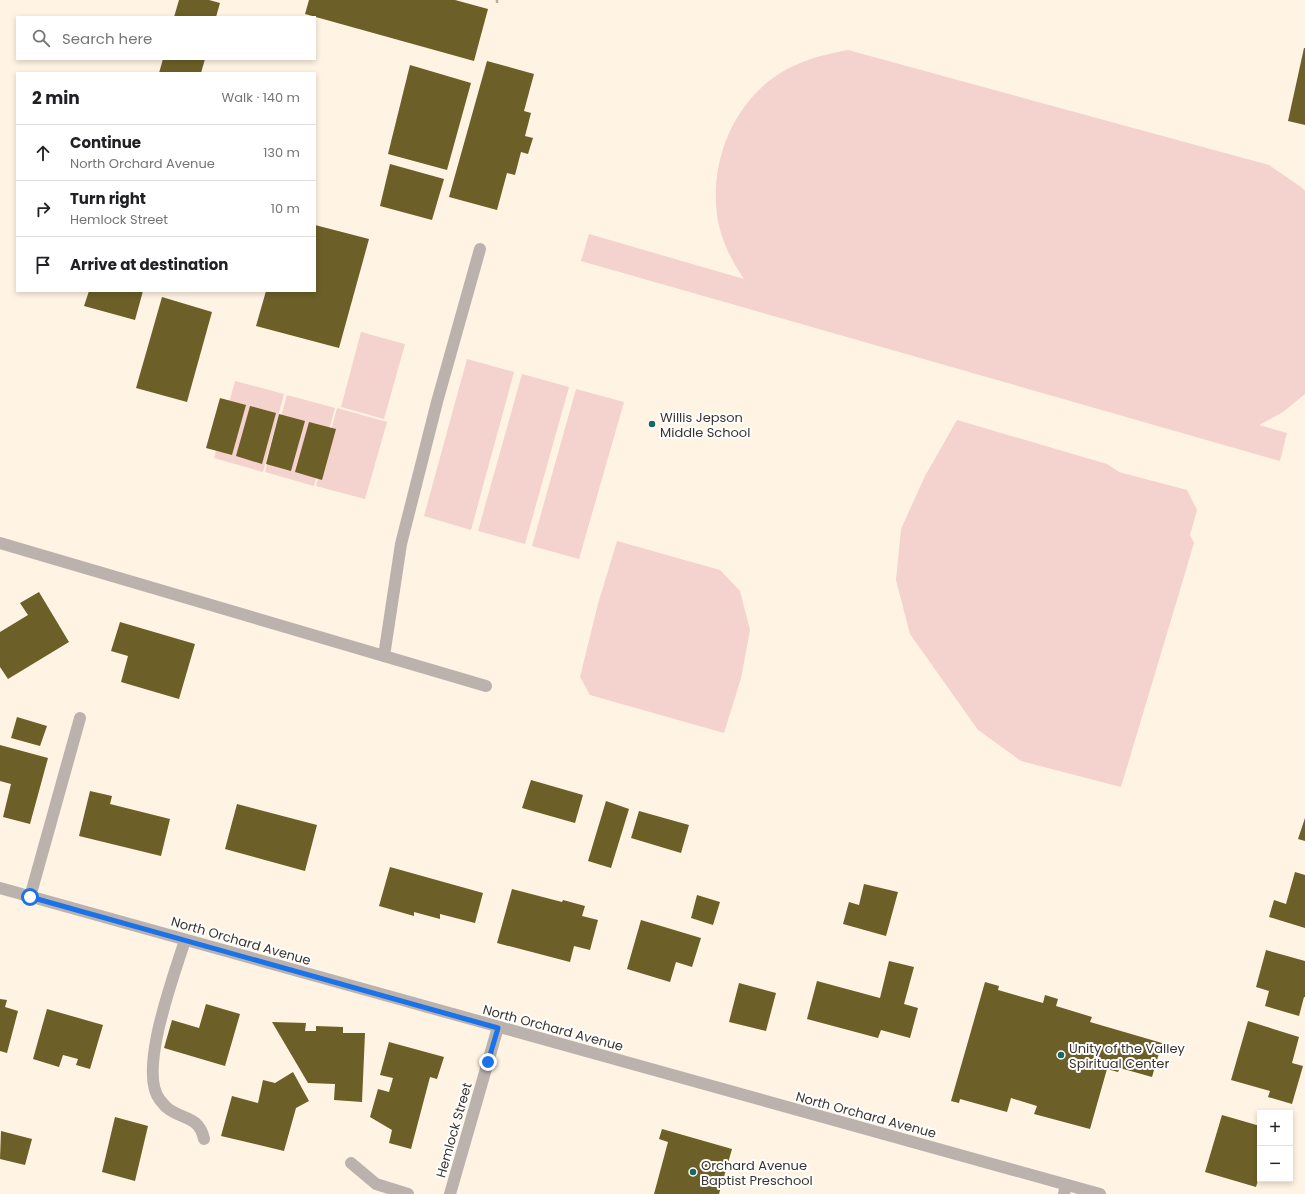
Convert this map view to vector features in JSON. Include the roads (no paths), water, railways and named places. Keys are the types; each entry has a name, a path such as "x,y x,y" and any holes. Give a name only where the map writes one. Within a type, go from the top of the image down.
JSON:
{"street":[{"path":"384,656 400,544 437,402 480,249"},
{"path":"0,543 486,686"},
{"path":"30,897 80,718"},
{"name":"North Orchard Avenue","path":"0,888 1065,1189 1100,1194"},
{"path":"185,940 156,1040 153,1079 158,1097 167,1108 196,1123 201,1128 204,1139"},
{"name":"Hemlock Street","path":"450,1194 498,1028"},
{"path":"351,1163 376,1184 408,1194"}],"place":[{"name":"Willis Jepson Middle School","path":"652,424"},
{"name":"Unity of the Valley Spiritual Center","path":"1061,1055"},
{"name":"Orchard Avenue Baptist Preschool","path":"693,1172"}]}
